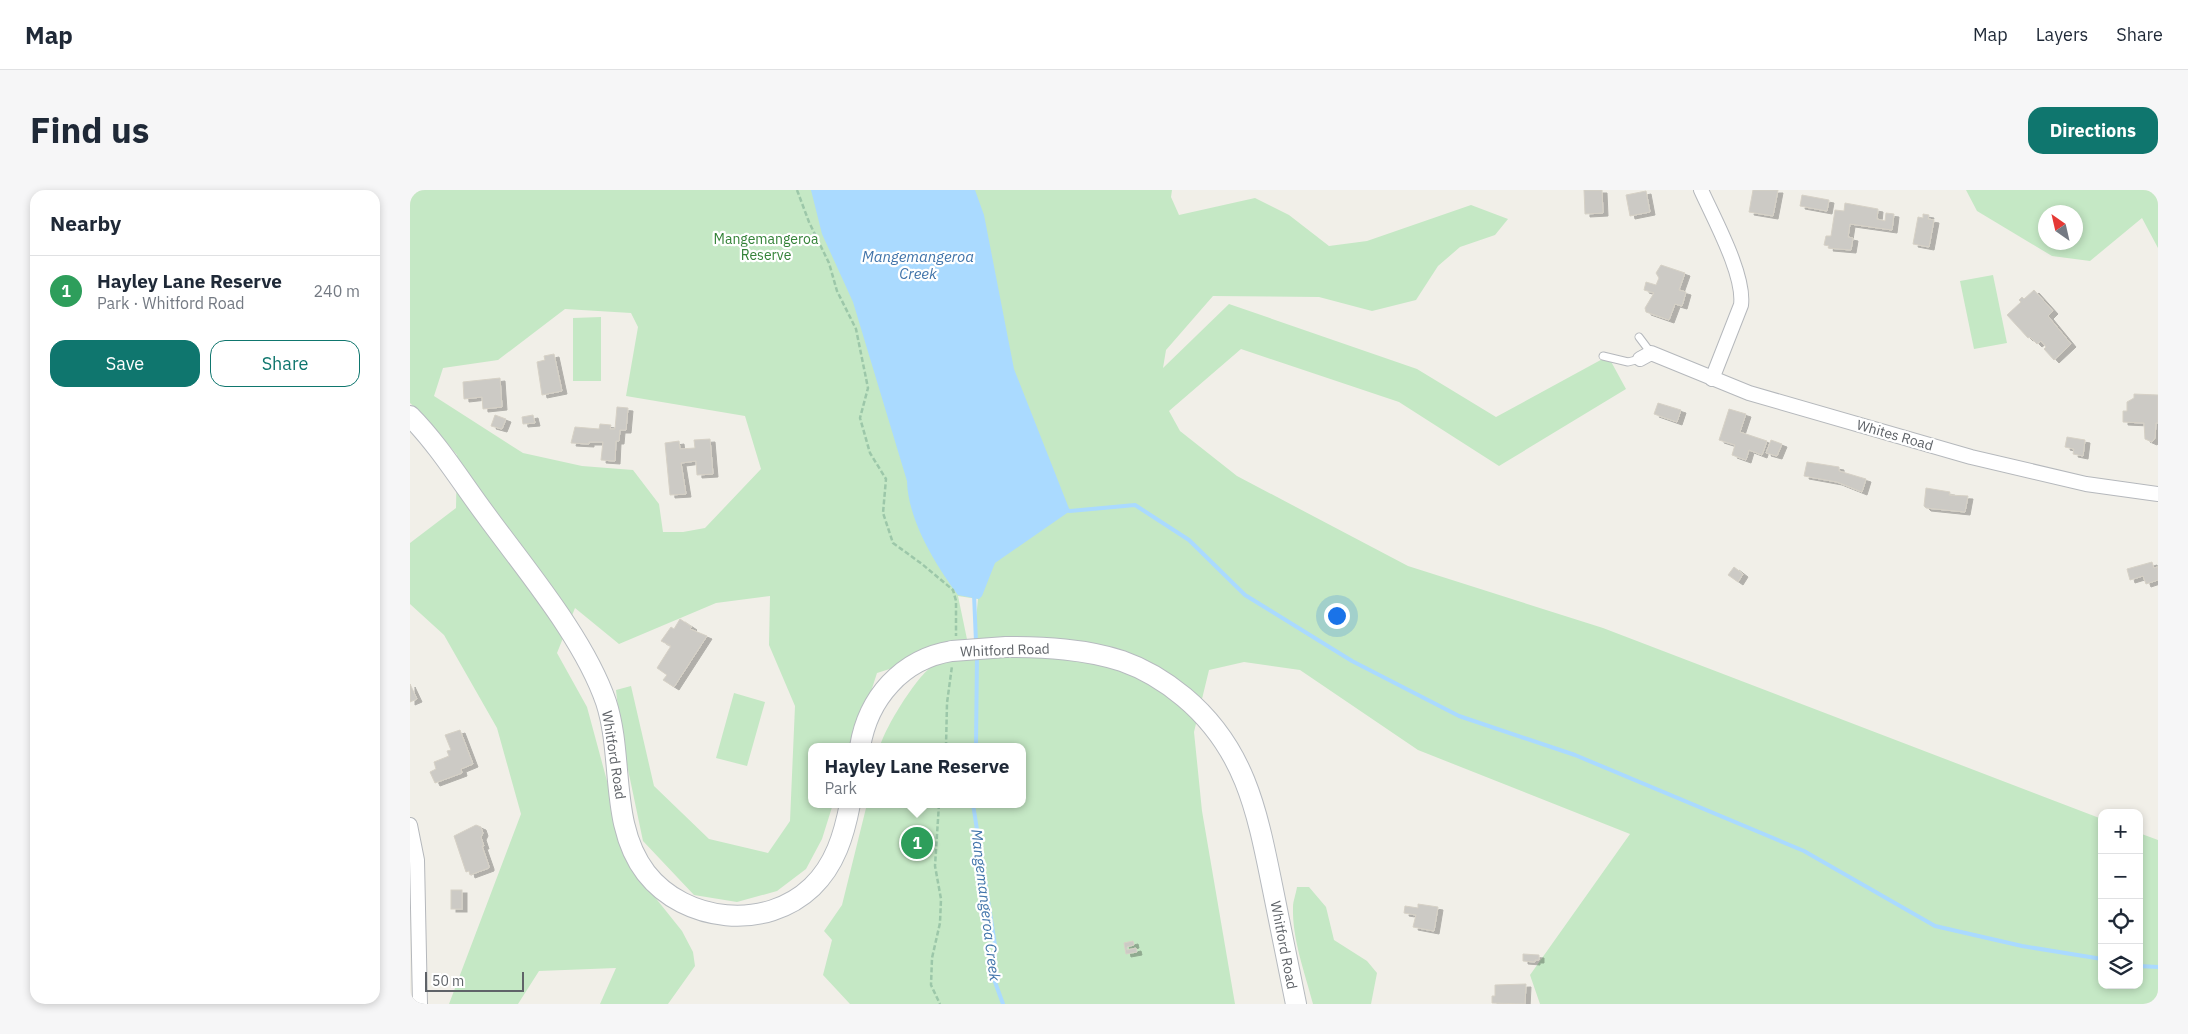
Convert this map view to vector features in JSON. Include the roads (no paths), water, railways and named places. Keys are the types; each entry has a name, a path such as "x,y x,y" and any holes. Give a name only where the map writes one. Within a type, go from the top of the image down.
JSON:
{"main road":[{"name":"Whitford Road","path":"410,416 550,603 589,663 600,685 610,716 628,838 642,867 660,887 684,904 718,915 753,915 776,910 804,894 827,869 841,841 849,808"},
{"name":"Whitford Road","path":"861,743 870,712 884,689 904,670 913,665 933,656 953,651 1006,647 1056,648 1086,652 1123,661 1160,679 1176,690 1207,718 1220,733 1238,763 1255,807 1296,1004"}],"street":[{"path":"1701,190 1736,270 1742,295 1741,305 1712,379"},
{"name":"Whites Road","path":"1646,356 1750,393 1980,459 2086,484 2158,494"},
{"path":"410,825 417,860 420,1004"}],"lane":[{"path":"1603,356 1628,362 1646,356 1639,337"}],"water":[{"name":"Mangemangeroa Creek","path":"811,190 975,190 984,215 1014,369 1070,511 995,563 982,596 979,599 958,595 940,570 924,541 912,511 907,481 853,302 822,234"}],"waterway":[{"path":"1066,510 1135,505 1189,540 1245,595 1352,661 1459,716 1575,755 1804,851 1935,926 2022,946 2098,958"},
{"name":"Mangemangeroa Creek","path":"974,594 976,642"},
{"name":"Mangemangeroa Creek","path":"976,743 977,654"},
{"name":"Mangemangeroa Creek","path":"974,808 995,945 995,982 1003,1004"},
{"path":"2143,966 2158,967"}],"place":[{"name":"Hayley Lane Reserve","path":"917,843"}],"park label":[{"name":"Mangemangeroa Reserve","path":"766,248"}]}
